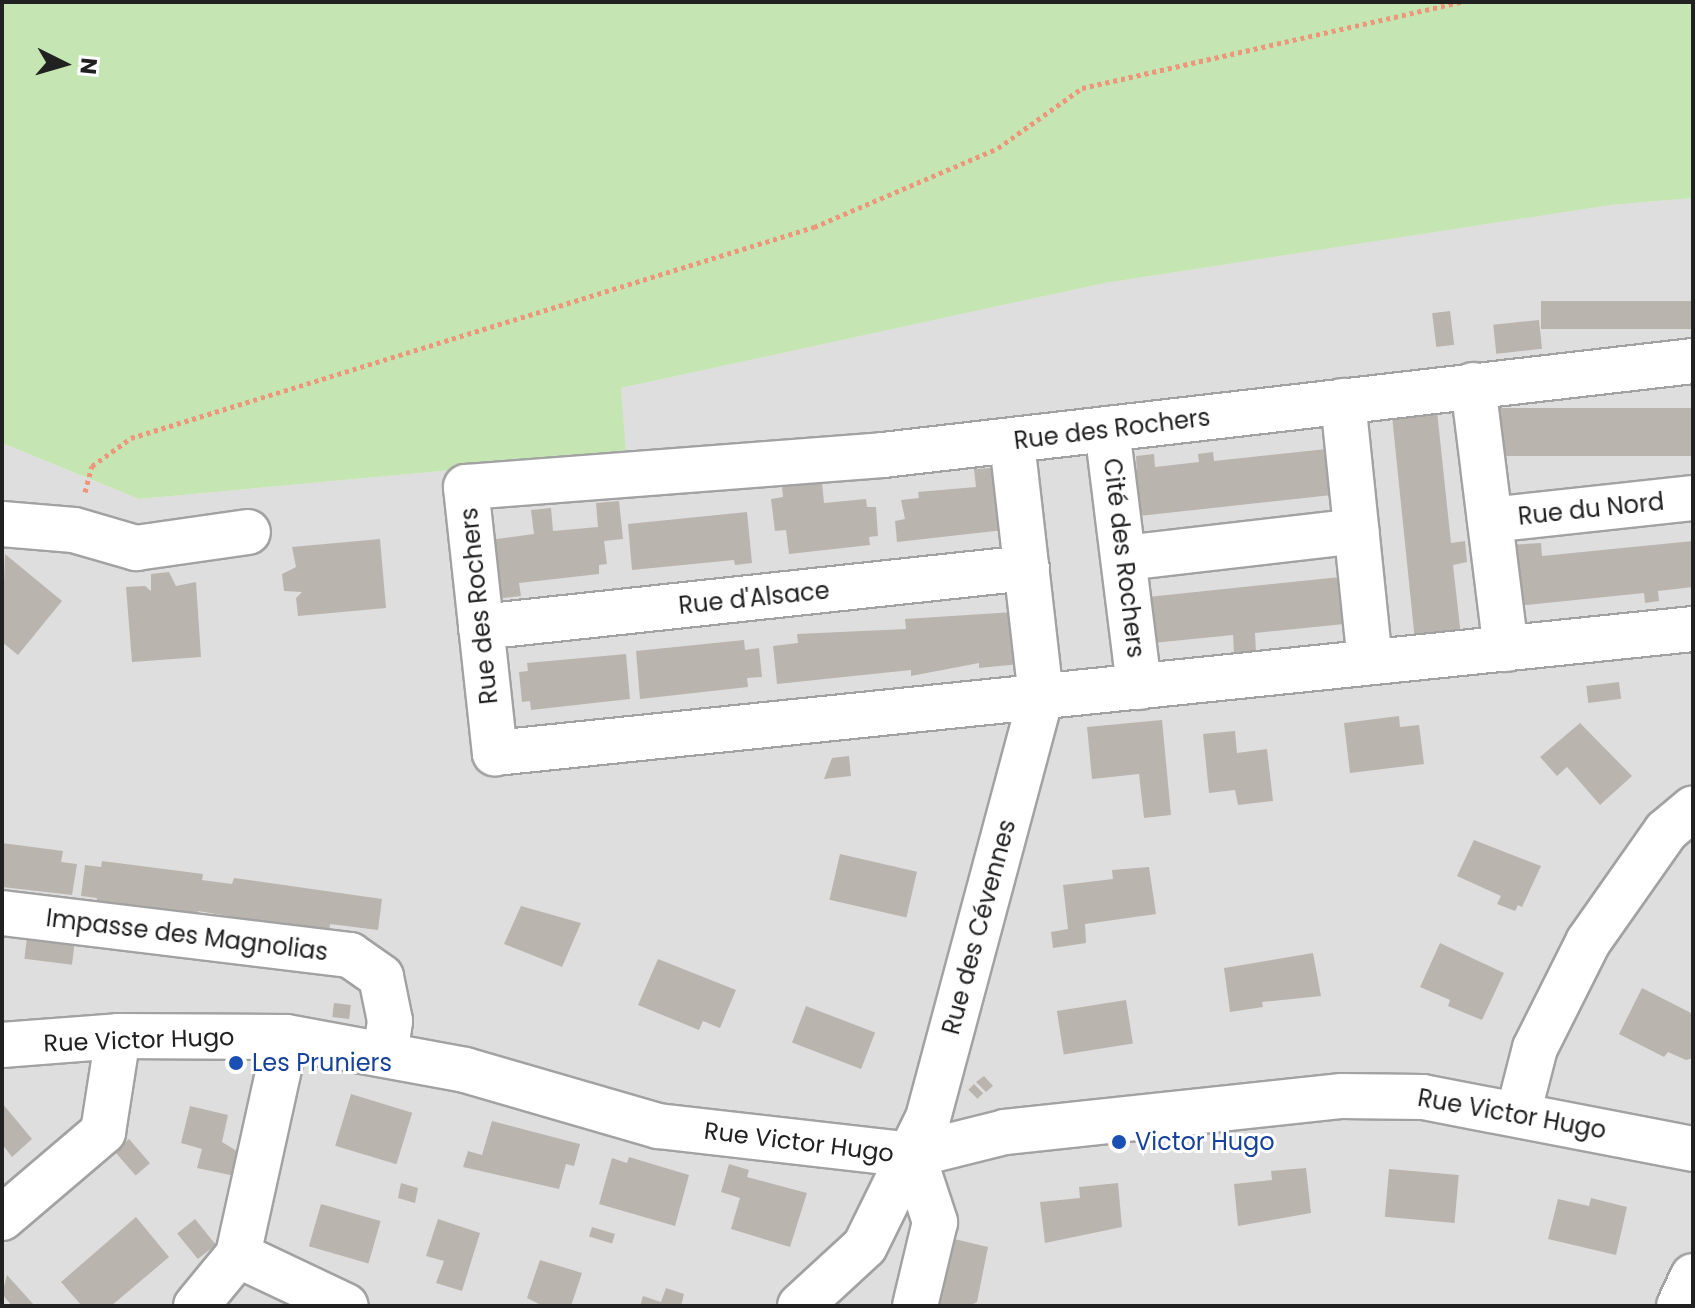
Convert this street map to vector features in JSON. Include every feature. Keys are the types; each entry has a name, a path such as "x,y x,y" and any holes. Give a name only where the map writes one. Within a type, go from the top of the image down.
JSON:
{"street":[{"name":"Rue des Rochers","path":"1693,361 1012,441 466,487 495,753 1693,629"},
{"name":"Rue du Nord","path":"1473,385 1506,649"},
{"path":"1343,401 1370,662"},
{"name":"Cité des Rochers","path":"1107,429 1139,687"},
{"path":"1012,441 1041,697"},
{"name":"Rue du Nord","path":"1490,520 1693,498"},
{"path":"2,524 74,530 136,548 248,532"},
{"path":"1124,558 1356,531"},
{"name":"Rue d'Alsace","path":"481,627 1027,568"},
{"name":"Rue des Cévennes","path":"800,1306 865,1246 913,1155 928,1118 1041,697"},
{"path":"1518,1114 1535,1048 1588,942 1666,831 1693,808"},
{"name":"Impasse des Magnolias","path":"2,913 350,955 381,977 390,1021 385,1055"},
{"path":"2,1218 103,1132 118,1036"},
{"name":"Rue Victor Hugo","path":"2,1045 118,1036 286,1037 465,1070 658,1126 913,1155 1005,1132 1342,1096 1423,1097 1693,1149"},
{"path":"196,1306 238,1255 286,1037"},
{"path":"913,1155 935,1222 915,1306"},
{"path":"238,1255 346,1306"},
{"path":"1679,1306 1693,1276"}],"path":[{"path":"74,530 92,466 131,438 814,227 998,148 1082,88 1462,2"}],"shaded area":[{"path":"1693,198 1693,1306 2,1306 2,443 139,499 625,454 621,388 1105,283 1611,205"}],"green space":[{"path":"2,2 1693,2 1693,198 1611,205 1105,283 621,388 626,454 139,499 2,443"}],"building":[{"path":"1541,301 1693,301 1693,329 1541,329"},
{"path":"1450,311 1454,345 1436,347 1432,313"},
{"path":"1539,320 1542,349 1496,354 1493,325"},
{"path":"1496,408 1693,408 1693,456 1496,456"},
{"path":"1437,411 1451,543 1465,541 1467,562 1453,565 1461,636 1415,641 1392,416"},
{"path":"1336,448 1341,494 1139,516 1136,456 1154,454 1155,467 1199,462 1198,454 1213,452 1214,461"},
{"path":"992,468 999,474 1004,530 897,542 895,521 905,519 901,500 919,498 918,492 976,487 974,469"},
{"path":"822,482 824,503 866,499 867,507 876,507 878,536 869,537 870,545 789,554 786,530 775,531 771,499 783,497 782,486"},
{"path":"619,501 623,539 604,541 607,564 599,565 599,574 519,583 521,596 495,599 488,540 534,534 531,510 551,508 553,531 598,527 596,503"},
{"path":"747,512 752,563 735,565 734,560 632,570 628,524"},
{"path":"380,539 386,608 298,616 296,598 302,592 284,591 282,574 296,567 292,547"},
{"path":"1693,541 1693,587 1658,591 1659,601 1645,603 1644,593 1516,606 1510,545 1541,543 1542,556"},
{"path":"5,554 62,601 18,655 2,642"},
{"path":"169,572 176,586 196,582 201,657 132,662 126,587 145,586 151,591 151,574"},
{"path":"1350,576 1354,623 1255,633 1256,652 1234,654 1233,635 1153,643 1148,597"},
{"path":"1014,612 1020,664 979,668 979,663 911,676 911,670 777,684 773,646 798,643 797,634 906,629 905,619"},
{"path":"744,640 745,650 759,648 762,677 747,678 748,687 640,699 636,651"},
{"path":"626,654 630,699 531,710 530,701 522,702 519,672 528,671 527,663"},
{"path":"1619,682 1621,699 1588,703 1586,686"},
{"path":"1399,716 1400,727 1419,725 1424,764 1350,773 1344,723"},
{"path":"1162,720 1171,815 1144,818 1139,774 1092,779 1087,727"},
{"path":"1580,723 1632,776 1600,805 1567,767 1557,776 1540,757"},
{"path":"1235,731 1237,753 1267,749 1273,801 1238,805 1235,790 1209,793 1203,734"},
{"path":"849,756 851,776 824,779 832,758"},
{"path":"1474,840 1541,866 1522,907 1518,905 1515,911 1497,904 1501,896 1457,876"},
{"path":"2,843 63,851 61,862 77,864 72,895 2,887"},
{"path":"840,854 917,872 906,918 829,900"},
{"path":"102,861 203,874 202,880 232,884 234,878 382,899 378,930 330,924 329,935 227,921 228,916 198,911 197,917 96,904 97,898 81,896 85,865 101,867"},
{"path":"1149,867 1156,914 1085,924 1086,943 1053,948 1051,932 1068,929 1063,885 1113,879 1112,870"},
{"path":"521,906 581,923 562,967 504,944"},
{"path":"28,929 76,935 72,965 24,959"},
{"path":"1440,943 1504,973 1482,1020 1448,1006 1450,1000 1420,987"},
{"path":"1313,953 1321,996 1262,1002 1263,1007 1230,1012 1224,968"},
{"path":"658,959 736,990 720,1028 703,1021 699,1030 638,1005"},
{"path":"1642,988 1693,1014 1693,1058 1686,1060 1668,1052 1664,1057 1619,1034"},
{"path":"1126,1000 1133,1043 1064,1054 1057,1011"},
{"path":"334,1003 351,1005 349,1019 332,1017"},
{"path":"806,1006 875,1033 861,1069 792,1042"},
{"path":"984,1076 993,1086 986,1092 976,1082"},
{"path":"974,1084 983,1093 978,1099 968,1090"},
{"path":"351,1094 412,1113 396,1164 335,1146"},
{"path":"2,1103 32,1139 12,1157 2,1144"},
{"path":"190,1106 228,1115 222,1142 240,1153 235,1176 197,1168 202,1149 181,1143"},
{"path":"492,1121 580,1144 574,1166 566,1164 559,1189 463,1167 468,1151 482,1155"},
{"path":"129,1139 150,1163 136,1176 115,1151"},
{"path":"629,1157 689,1175 675,1226 599,1204 612,1158 627,1163"},
{"path":"729,1164 749,1170 747,1177 807,1193 790,1247 731,1229 740,1198 721,1192"},
{"path":"1306,1168 1311,1213 1238,1226 1234,1184 1272,1180 1271,1171"},
{"path":"1389,1169 1459,1175 1455,1223 1385,1217"},
{"path":"401,1183 418,1188 415,1203 398,1198"},
{"path":"1118,1183 1122,1227 1045,1243 1040,1202 1080,1198 1079,1187"},
{"path":"1591,1198 1627,1207 1616,1255 1548,1239 1558,1199 1589,1206"},
{"path":"321,1204 381,1221 368,1263 309,1246"},
{"path":"136,1217 169,1257 111,1306 82,1306 61,1282"},
{"path":"195,1219 216,1245 198,1259 177,1233"},
{"path":"438,1219 480,1233 462,1291 436,1283 444,1261 426,1256"},
{"path":"592,1227 615,1234 612,1244 589,1237"},
{"path":"946,1237 988,1247 977,1302 969,1306 930,1306"},
{"path":"540,1260 582,1273 571,1306 543,1306 527,1298"},
{"path":"7,1275 34,1305 12,1306 2,1294"},
{"path":"666,1288 684,1294 681,1306 640,1306 643,1296 661,1302"}],"place":[{"name":"Les Pruniers","path":"236,1063"},
{"name":"Victor Hugo","path":"1119,1142"}]}
